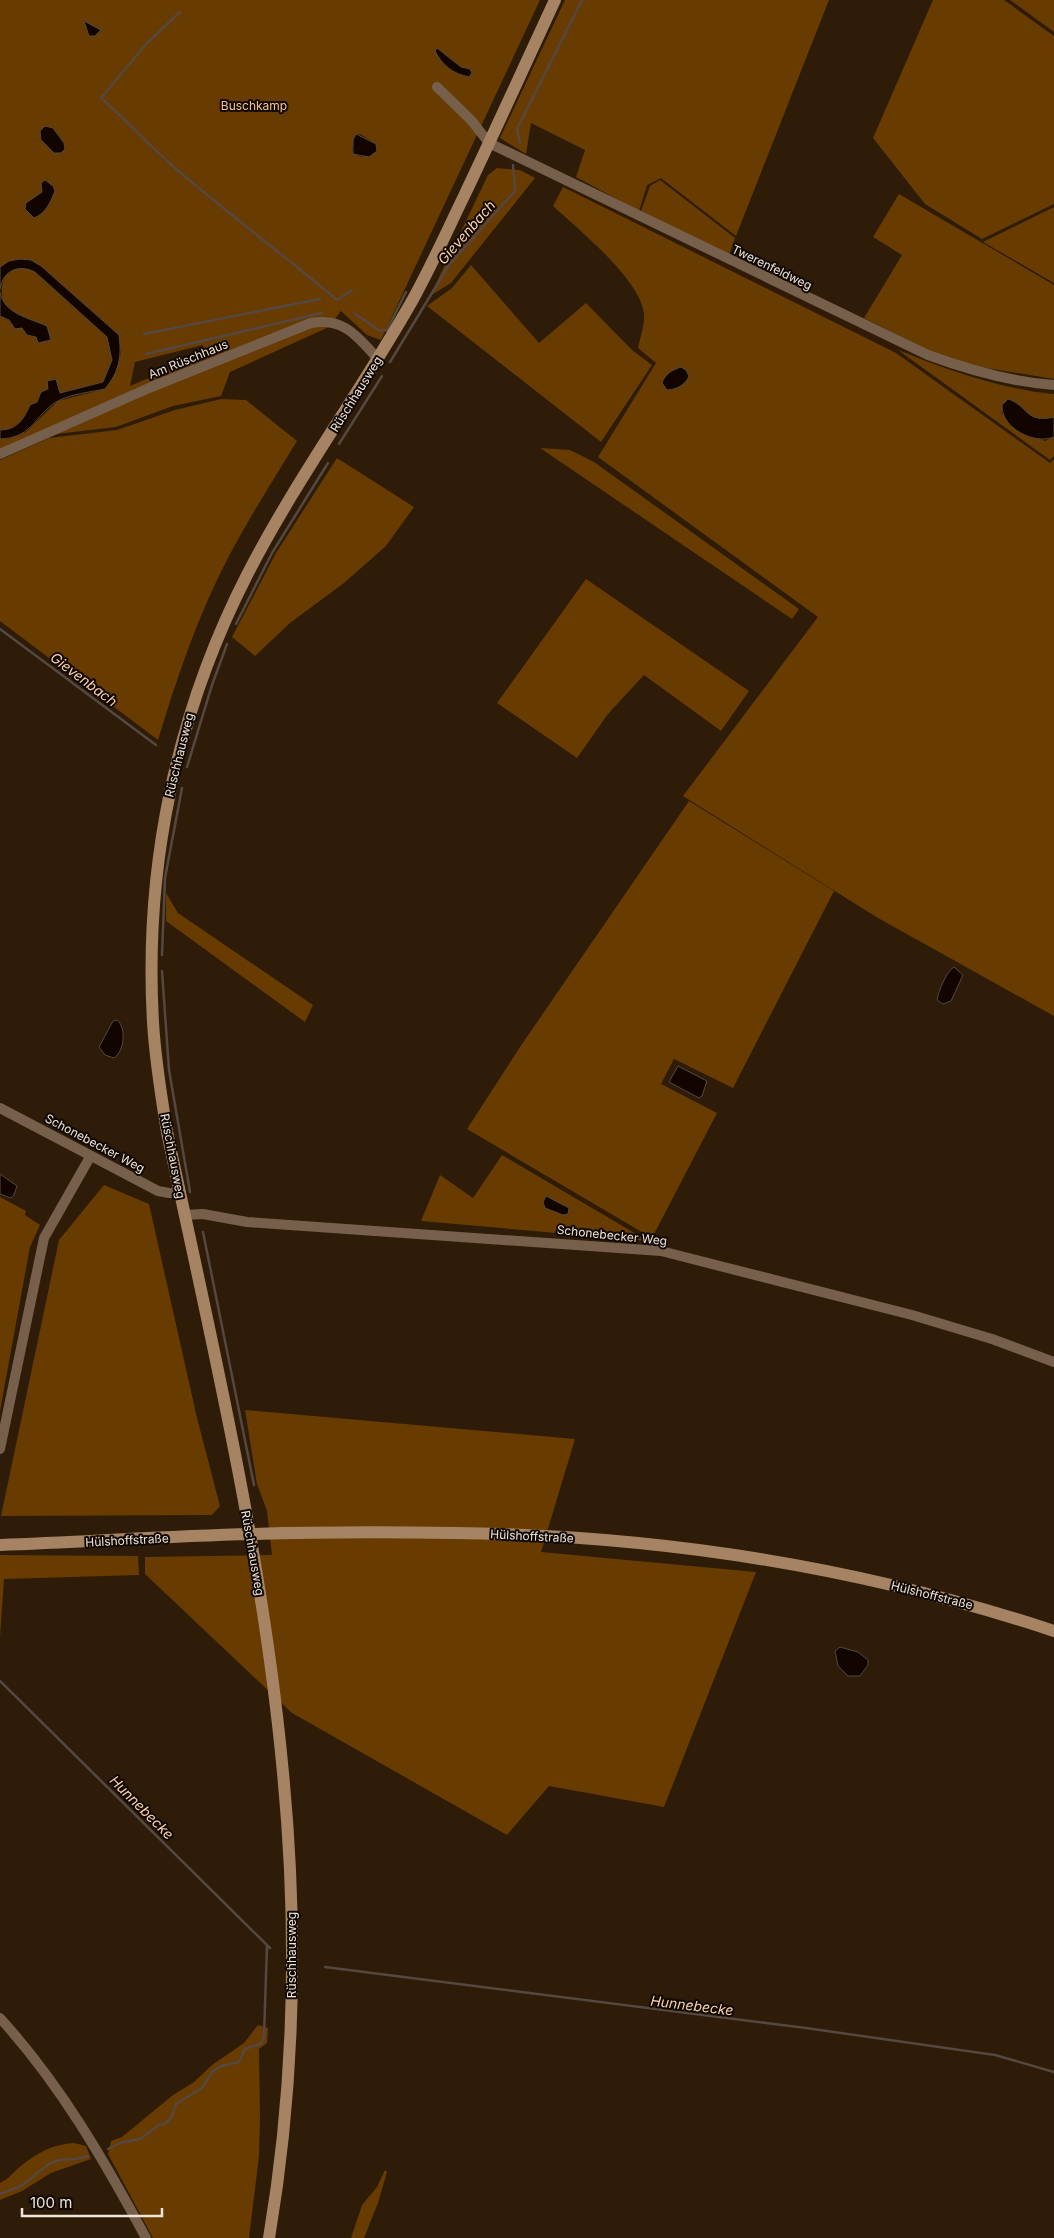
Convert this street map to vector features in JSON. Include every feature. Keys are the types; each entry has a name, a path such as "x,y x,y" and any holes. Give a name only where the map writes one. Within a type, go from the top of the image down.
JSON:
{"main road":[{"name":"Rüschhausweg","path":"269,2238 286,2108 292,1972 291,1897 280,1738 250,1534 167,1132 157,1070 151,974 155,876 163,824 184,730 209,658 248,573 281,514 378,359 434,258 555,0"},
{"name":"Hülshoffstraße","path":"0,1545 250,1534 474,1533 592,1539 683,1548 772,1560 849,1575 956,1601 1054,1631"}],"street":[{"path":"437,87 471,120 489,143"},
{"name":"Twerenfeldweg","path":"489,143 928,355 982,373 1035,384 1054,385"},
{"name":"Am Rüschhaus","path":"0,454 140,391 312,323 331,321 339,324 357,336 378,359"},
{"name":"Schonebecker Weg","path":"0,1108 158,1190 180,1193"},
{"path":"0,1449 44,1238 90,1156"},
{"name":"Schonebecker Weg","path":"185,1215 203,1214 247,1222 661,1251 920,1317 992,1339 1054,1362"},
{"path":"0,2018 39,2065 94,2144 146,2238"}],"green space":[{"name":"Buschkamp","path":"0,0 540,0 381,340 367,335 341,311 329,327 230,372 221,396 173,406 116,427 48,435 0,452 0,439 9,439 26,432 58,401 105,389 121,354 119,335 41,266 9,261 0,267","holes":["437,49 461,67 470,69 452,70","360,134 376,144 362,157 353,154 352,149 355,135","45,180 48,181 34,218 25,209 26,203 42,192 41,183","203,345 203,355 130,386 135,362"]},
{"path":"565,0 829,0 736,236 661,178 647,185 639,211 576,177 585,150 531,123 526,154 500,138"},
{"path":"933,0 1004,0 1054,36 1054,204 982,239 925,204 873,138"},
{"path":"1010,0 1054,0 1054,32"},
{"path":"497,168 520,170 535,178 451,283 430,296 488,175"},
{"path":"660,180 735,238 728,258 641,211 650,186"},
{"path":"563,187 896,353 1050,463 1054,459 1054,1016 878,918 683,796 818,617 598,457 656,363 638,348 644,314 632,286 607,256 553,206"},
{"path":"899,194 1054,285 1054,379 980,367 944,358 864,318 902,255 873,237"},
{"path":"1054,207 1054,283 983,242"},
{"path":"471,265 539,343 586,303 632,350 652,365 601,442 427,306 452,288"},
{"path":"26,267 35,272 107,337 112,360 103,382 60,393 48,389 37,402 30,405 19,423 6,430 0,430 0,316 22,328 27,335 36,337 47,326 12,312 5,306 3,301 2,286 7,274 18,268"},
{"path":"898,350 936,365 994,383 1054,394 1054,417 1041,418 1031,416 1014,401 1001,412 1011,426 1045,441 1054,437 1054,456 1050,460"},
{"path":"221,399 246,400 297,441 245,526 218,578 189,646 158,740 0,621 0,460 49,438 117,430 175,410"},
{"path":"540,448 570,450 594,462 799,609 792,619"},
{"path":"337,458 414,507 386,546 344,583 290,623 255,656 232,637 276,553"},
{"path":"586,579 749,691 721,731 644,675 608,714 577,758 497,703"},
{"path":"689,801 834,891 733,1088 674,1059 661,1084 717,1113 652,1238 467,1129 520,1047"},
{"path":"166,893 178,913 313,1005 305,1022 166,921"},
{"path":"502,1155 648,1241 421,1221 440,1175 473,1198"},
{"path":"104,1185 149,1204 197,1418 220,1506 212,1515 1,1516 59,1240"},
{"path":"0,1197 26,1211 25,1215 40,1225 30,1247 0,1411"},
{"path":"245,1410 575,1439 541,1552 756,1572 664,1807 549,1786 507,1835 292,1713 145,1574 145,1557 272,1555 267,1511 257,1484"},
{"path":"0,1555 138,1556 139,1575 4,1579 0,1637"},
{"path":"258,2025 268,2028 267,2043 259,2049 259,2156 249,2238 153,2238 108,2154 111,2141 122,2137 173,2095 194,2082 212,2065 244,2043"},
{"path":"74,2143 86,2146 91,2159 51,2173 22,2191 0,2200 0,2183 27,2161 52,2147"},
{"path":"385,2170 387,2172 378,2203 364,2238 351,2238 362,2205 377,2187"}],"shaded area":[{"path":"84,21 101,30 95,36 89,36"},
{"path":"437,48 461,67 470,69 472,73 469,77 458,74 445,65 435,51"},
{"path":"45,126 53,128 64,143 65,149 61,153 54,153 41,140 40,131"},
{"path":"356,134 376,144 377,151 369,157 353,154 353,140"},
{"path":"45,180 53,186 55,191 45,210 34,218 25,209 26,203 42,192 41,183"},
{"path":"31,260 41,266 119,335 120,357 114,376 105,389 60,400 45,411 21,434 0,439 0,430 6,430 19,423 30,405 37,402 41,392 48,389 47,381 56,379 60,393 103,382 112,360 107,337 35,272 23,269 13,270 4,277 0,289 0,267 9,261"},
{"path":"0,293 12,311 47,326 51,340 38,343 36,337 27,335 22,328 15,329 9,320 0,316"},
{"path":"681,367 686,370 689,376 688,379 680,386 667,390 662,383 663,380 669,373"},
{"path":"1008,399 1020,405 1037,418 1054,417 1054,437 1037,439 1020,433 1007,421 1003,413 1002,405"},
{"path":"954,967 963,975 951,1001 943,1004 937,1000 938,996 941,986"},
{"path":"117,1020 122,1028 123,1040 120,1051 114,1058 105,1055 99,1047 113,1021"},
{"path":"678,1066 707,1081 702,1096 699,1098 669,1082"},
{"path":"0,1174 17,1186 11,1198 0,1194"},
{"path":"546,1196 569,1208 568,1214 563,1215 545,1208 543,1202"},
{"path":"840,1647 858,1652 868,1660 868,1665 860,1676 848,1676 838,1666 835,1651"}],"waterway":[{"name":"Gievenbach","path":"520,143 517,129 582,0"},
{"path":"180,12 147,43 101,98 182,174 337,300 352,290"},
{"name":"Gievenbach","path":"390,362 449,265 515,191 513,165"},
{"path":"354,313 380,331 387,330 406,292"},
{"path":"144,334 320,299"},
{"path":"146,354 322,313"},
{"name":"Gievenbach","path":"339,444 382,376"},
{"name":"Gievenbach","path":"236,624 272,553 328,463"},
{"name":"Gievenbach","path":"0,629 156,745"},
{"name":"Gievenbach","path":"187,767 212,685 227,644"},
{"path":"162,955 165,878 182,788"},
{"path":"162,971 169,1070 190,1192"},
{"path":"203,1232 254,1485"},
{"name":"Hunnebecke","path":"0,1681 270,1948"},
{"path":"108,2149 120,2143 140,2139 159,2125 165,2124 171,2118 176,2104 202,2088 213,2071 221,2066 239,2062 245,2049 262,2043 264,2036 267,1945"},
{"name":"Hunnebecke","path":"325,1967 806,2028 995,2055 1054,2072"},
{"path":"0,2194 21,2186 49,2164 59,2160 88,2156"}]}
